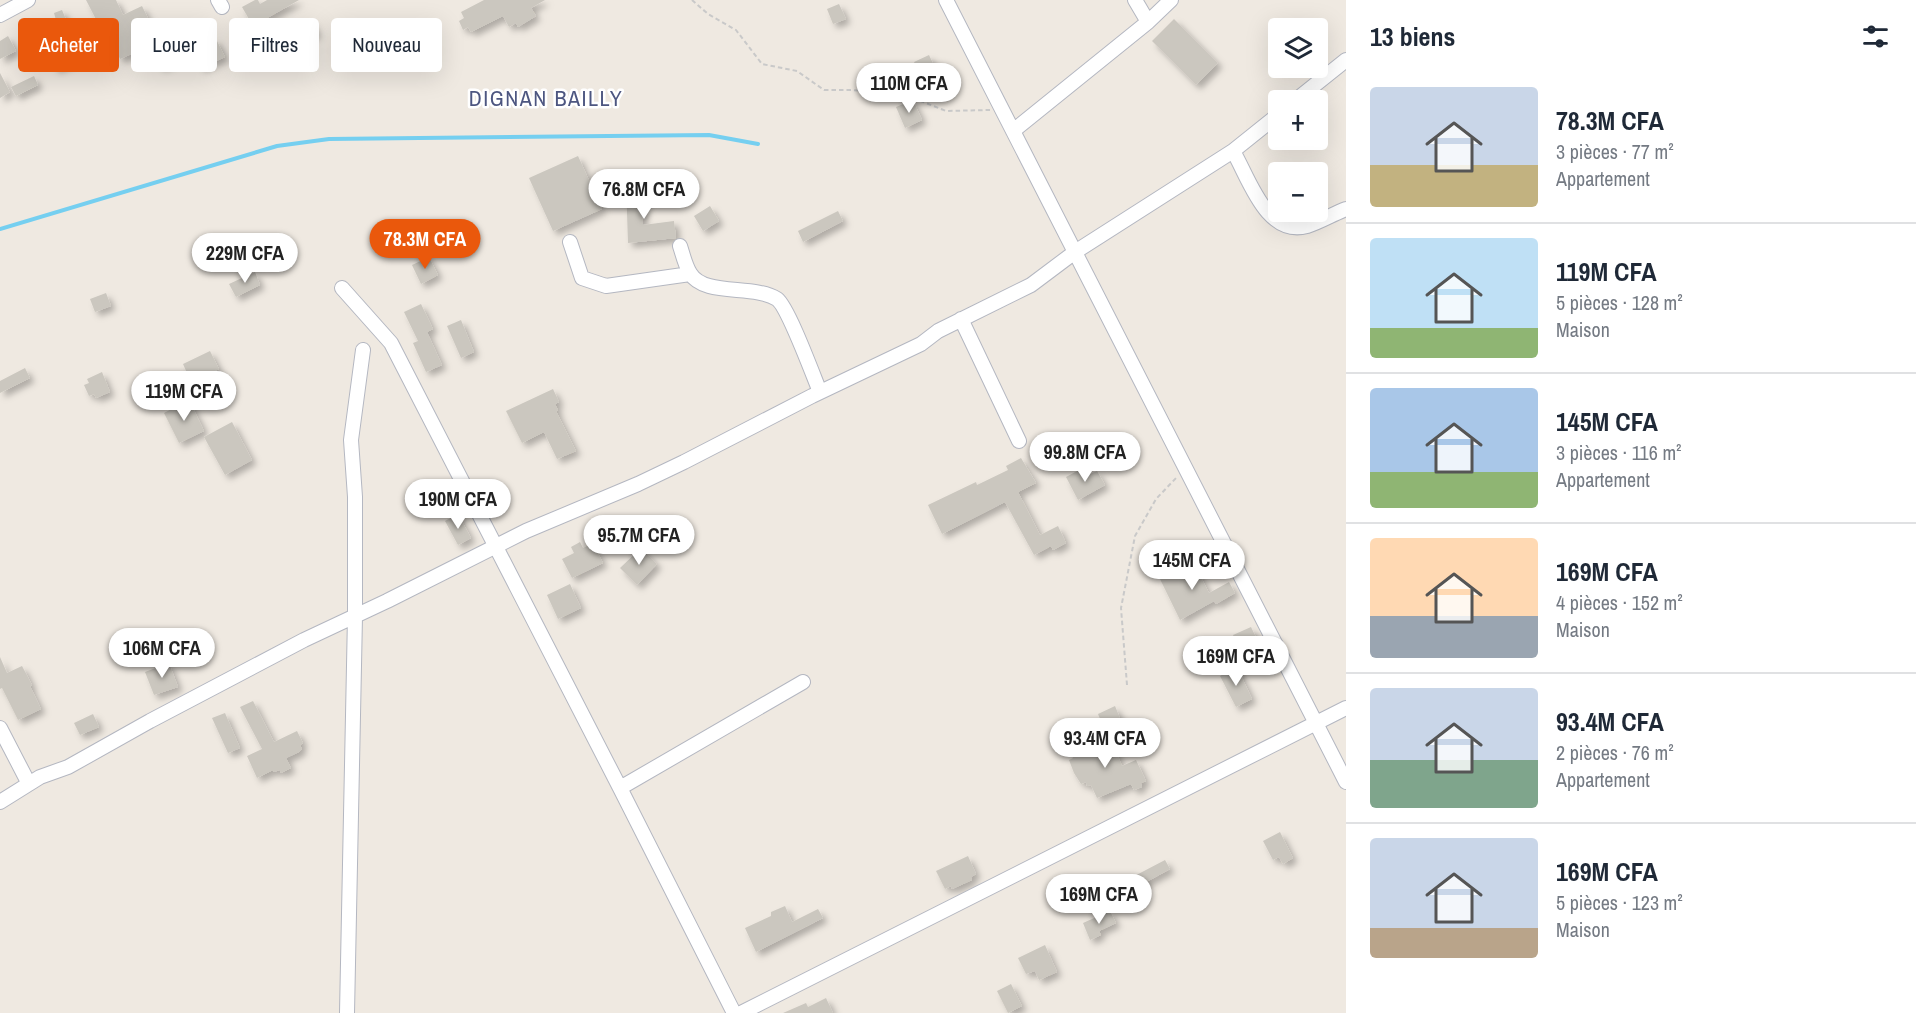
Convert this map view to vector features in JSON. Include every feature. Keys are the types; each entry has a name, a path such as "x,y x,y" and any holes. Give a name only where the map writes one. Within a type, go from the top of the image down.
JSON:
{"street":[{"path":"0,15 28,0"},
{"path":"946,0 1346,782"},
{"path":"1135,0 1148,22"},
{"path":"1013,131 1148,22 1171,0"},
{"path":"1308,90 1346,60"},
{"path":"0,802 40,777 68,766 150,720 304,640 526,531 657,476 820,392 921,345 938,331 1031,285 1075,252 1233,151 1268,123"},
{"path":"1233,151 1257,197 1271,217 1280,223 1290,227 1305,226 1346,209"},
{"path":"570,242 582,278 606,286 690,274"},
{"path":"680,246 690,274 701,284 761,292 778,300 820,392"},
{"path":"342,288 391,343 734,1013"},
{"path":"961,319 1019,441"},
{"path":"347,1013 355,616 355,497 351,440 363,350"},
{"path":"620,788 803,682"},
{"path":"741,1013 1346,708"},
{"path":"0,728 28,784"}],"path":[{"path":"692,0 708,14 736,30 762,64 797,71 824,90 903,94 946,111 1002,110"},
{"path":"1127,685 1121,608 1136,536 1156,499 1186,469"}],"building":[{"path":"86,0 116,0 123,15 142,6 148,18 131,18 131,54 120,59 119,18 95,18"},
{"path":"255,0 258,0 260,4 267,0 299,0 267,18 248,18 242,7"},
{"path":"484,0 545,0 531,8 536,16 518,27 516,23 509,27 503,16 471,32 468,27 463,30 459,21 464,18 461,12"},
{"path":"839,4 846,19 833,24 827,9"},
{"path":"62,10 65,18 55,18 54,13"},
{"path":"1174,19 1218,63 1196,85 1152,41"},
{"path":"8,36 16,51 0,59 0,41"},
{"path":"217,41 225,57 217,61"},
{"path":"929,55 939,76 924,83 914,62"},
{"path":"0,73 10,92 0,98"},
{"path":"34,76 38,85 16,96 11,87"},
{"path":"913,100 922,120 905,128 896,107"},
{"path":"578,156 602,209 553,231 529,178"},
{"path":"626,182 640,182 643,225 674,221 676,238 628,243"},
{"path":"710,206 719,221 703,231 694,216"},
{"path":"838,211 843,221 803,242 798,231"},
{"path":"429,257 438,275 421,284 412,265"},
{"path":"255,272 260,285 236,297 229,284"},
{"path":"106,293 111,306 95,312 90,299"},
{"path":"421,304 433,329 427,332 442,365 426,372 413,343 418,341 404,312"},
{"path":"461,320 474,352 461,358 447,326"},
{"path":"210,351 219,369 191,382 183,364"},
{"path":"25,368 30,378 0,393 0,381"},
{"path":"102,372 110,392 96,398 94,394 89,396 84,385 89,383 87,379"},
{"path":"553,389 559,402 555,404 558,410 556,411 576,451 557,459 544,432 522,443 506,411"},
{"path":"189,400 204,431 179,443 164,413"},
{"path":"232,422 252,460 225,475 204,437"},
{"path":"1021,458 1036,483 1018,492 1040,535 1058,526 1066,543 1053,550 1051,546 1034,555 1005,502 942,534 928,505 976,482 977,485 1008,470 1006,466"},
{"path":"1081,469 1085,476 1097,471 1105,485 1078,500 1066,477"},
{"path":"458,514 471,538 458,545 445,521"},
{"path":"580,542 583,548 593,543 603,563 572,578 562,559 574,553 571,547"},
{"path":"641,548 657,564 637,585 620,568"},
{"path":"1193,562 1209,593 1229,582 1235,593 1216,604 1214,601 1180,620 1160,579"},
{"path":"570,584 581,608 558,619 547,595"},
{"path":"1251,627 1261,648 1242,655 1233,635"},
{"path":"0,657 7,673 22,666 41,709 18,720 2,688 0,689"},
{"path":"169,663 178,687 154,695 145,672"},
{"path":"1237,667 1252,699 1236,707 1220,676"},
{"path":"253,701 274,742 297,731 303,743 300,745 302,749 299,752 286,758 291,768 281,773 280,770 274,772 273,770 257,778 247,756 262,749 240,707"},
{"path":"1115,706 1124,728 1107,735 1098,714"},
{"path":"225,713 240,748 228,753 212,718"},
{"path":"93,714 99,727 80,735 74,723"},
{"path":"1110,737 1122,766 1136,760 1146,781 1141,783 1142,787 1134,790 1131,784 1097,798 1091,785 1087,786 1086,782 1081,784 1074,773 1069,760 1073,758 1070,753"},
{"path":"1280,832 1293,858 1283,864 1279,857 1273,860 1263,841"},
{"path":"968,856 976,874 971,877 972,880 952,889 951,886 945,889 936,871"},
{"path":"1165,860 1170,869 1128,892 1123,882"},
{"path":"785,906 792,922 818,909 823,918 756,952 745,928 771,916 771,912"},
{"path":"1110,911 1116,923 1099,931 1101,935 1090,940 1083,923"},
{"path":"1045,945 1057,972 1039,980 1035,971 1026,974 1018,958"},
{"path":"1011,984 1022,1006 1008,1013 997,991"},
{"path":"826,998 833,1013 783,1013 806,1003 808,1007"}],"waterway":[{"path":"0,229 277,146 329,139 709,135 758,144"}],"district":[{"name":"DIGNAN BAILLY","path":"546,98"}]}
